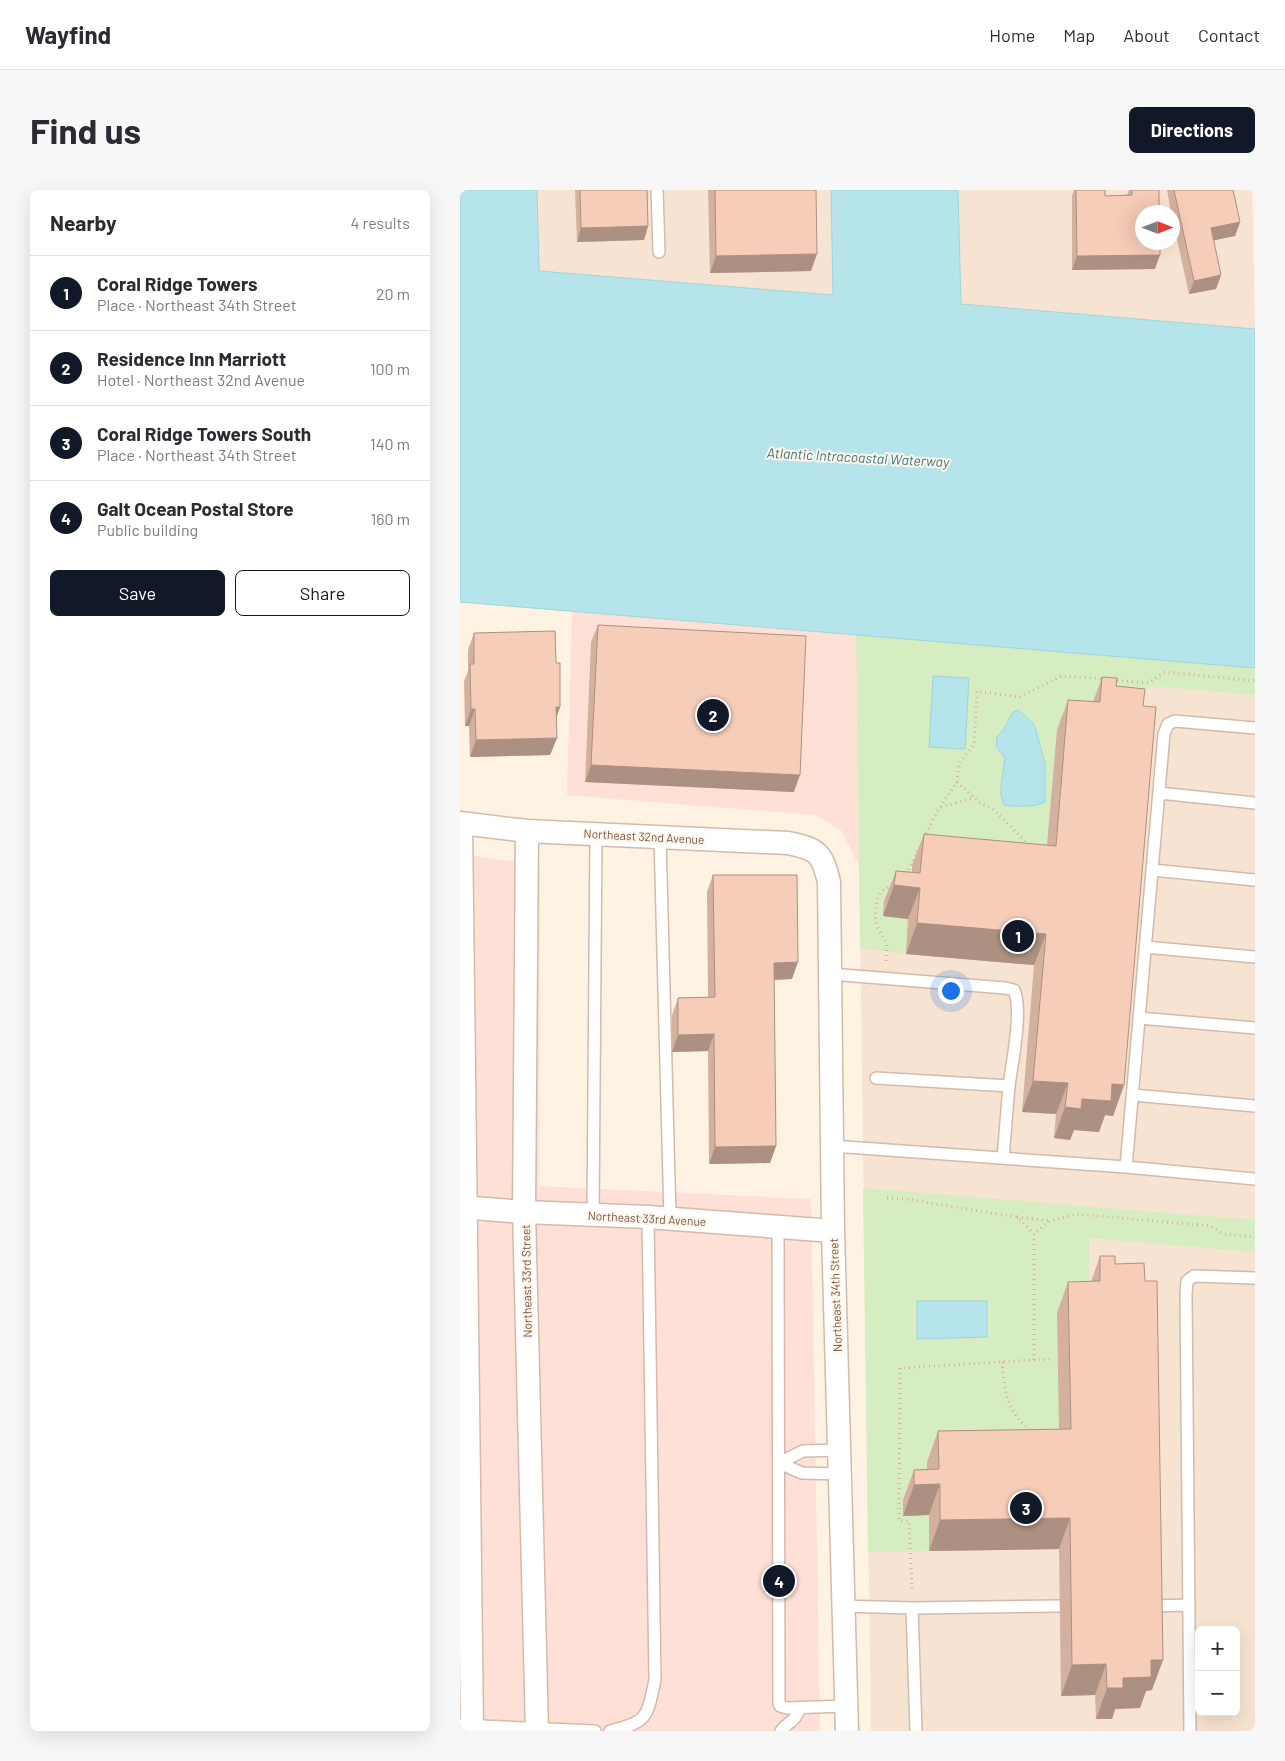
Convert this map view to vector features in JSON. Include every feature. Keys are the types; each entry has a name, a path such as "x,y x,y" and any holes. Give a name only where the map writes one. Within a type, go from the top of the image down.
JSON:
{"street":[{"name":"Northeast 32nd Avenue","path":"461,823 527,831 788,843 808,847 823,860"},
{"path":"461,823 468,1727"},
{"name":"Northeast 33rd Street","path":"527,831 524,1212 537,1730"},
{"name":"Northeast 34th Street","path":"823,860 829,882 833,1231 846,1731"},
{"name":"Northeast 33rd Avenue","path":"463,1207 524,1212 659,1217 833,1231"}],"lane":[{"path":"657,190 659,252"},
{"path":"1126,1168 1164,734 1168,724 1175,721 1255,728"},
{"path":"1159,794 1255,803"},
{"path":"594,1215 596,834"},
{"path":"610,1731 632,1726 647,1712 655,1680 660,837"},
{"path":"1152,870 1255,880"},
{"path":"1145,947 1255,957"},
{"path":"830,974 1014,990 1017,996 1018,1011 1003,1158"},
{"path":"1139,1018 1255,1028"},
{"path":"876,1078 1009,1086"},
{"path":"1133,1095 1255,1106"},
{"path":"832,1146 1255,1179"},
{"path":"778,1226 779,1703 780,1706 787,1708 846,1706"},
{"path":"1190,1731 1187,1281 1194,1276 1255,1278"},
{"path":"779,1463 803,1451 839,1450"},
{"path":"779,1463 802,1473 840,1474"},
{"path":"1150,1606 1189,1605"},
{"path":"843,1606 912,1608 1060,1606"},
{"path":"912,1608 916,1731"},
{"path":"781,1731 787,1724 794,1721 800,1708"},
{"path":"468,1727 595,1731"}],"path":[{"path":"903,880 940,807 957,782 959,764 974,745 977,691 1020,697 1061,676 1148,682 1165,672 1255,681"},
{"path":"957,782 979,802 994,810 1027,842"},
{"path":"940,807 975,798"},
{"path":"884,979 887,947 885,938 877,926 875,915 876,902 882,892 889,886 897,885"},
{"path":"887,1198 905,1199 1050,1221 1077,1214 1210,1226 1224,1234 1255,1237"},
{"path":"1017,1217 1034,1234 1034,1360"},
{"path":"1034,1234 1050,1221"},
{"path":"912,1608 909,1520 899,1521 900,1368 1051,1359"},
{"path":"1002,1362 1004,1382 1010,1405 1017,1418 1034,1435"}],"shaded area":[{"path":"537,190 831,190 834,295 539,271"},
{"path":"958,190 1252,190 1255,329 961,304"},
{"path":"572,611 856,635 859,865 841,830 815,815 567,795"},
{"path":"856,635 1255,668 1255,1731 871,1731"},
{"path":"460,854 540,865 539,1186 811,1199 820,1731 460,1731"}],"green space":[{"path":"856,635 1255,668 1255,695 1152,686 1106,709 1045,876 909,904 884,916 909,919 906,954 860,948"},
{"path":"863,1188 1255,1220 1255,1252 1089,1238 1089,1287 1057,1313 1060,1459 929,1515 929,1551 868,1552"}],"water":[{"name":"Atlantic Intracoastal Waterway","path":"460,190 537,190 539,271 833,295 831,190 958,190 961,304 1255,329 1255,668 460,602"},
{"path":"933,676 969,678 965,749 929,747"},
{"path":"1018,710 1034,724 1045,763 1045,802 1042,804 1031,806 1004,805 1001,796 1005,758 996,746 997,736 1004,729 1012,713"},
{"path":"917,1301 987,1301 987,1337 917,1339"}],"building":[{"path":"580,190 647,190 648,226 581,228"},
{"path":"715,190 816,190 817,254 716,256"},
{"path":"1076,190 1105,190 1105,196 1132,195 1132,190 1159,190 1159,205 1135,205 1135,250 1160,250 1160,255 1077,256"},
{"path":"1174,190 1233,190 1240,222 1211,228 1221,275 1194,281 1180,217 1180,205 1177,205"},
{"path":"598,625 806,636 800,775 591,765"},
{"path":"555,631 556,663 560,663 560,707 556,707 557,738 476,740 475,709 471,709 470,664 474,664 474,633"},
{"path":"1102,677 1117,678 1116,686 1145,689 1143,706 1156,707 1124,1085 1112,1084 1111,1101 1082,1099 1081,1109 1065,1107 1068,1083 1033,1081 1046,934 917,923 920,888 894,885 896,871 920,873 924,834 1056,846 1068,700 1100,702"},
{"path":"713,875 797,875 798,962 774,963 776,1146 715,1147 714,1034 678,1035 678,998 715,997"},
{"path":"1100,1256 1115,1256 1115,1264 1144,1263 1145,1281 1157,1281 1163,1660 1151,1660 1151,1677 1123,1678 1123,1688 1107,1688 1106,1664 1072,1665 1070,1518 940,1520 940,1484 914,1485 914,1470 939,1469 938,1431 1071,1429 1068,1282 1100,1281"}],"place":[{"name":"Residence Inn Marriott","path":"713,715"},
{"name":"Coral Ridge Towers","path":"1018,936"},
{"name":"Coral Ridge Towers South","path":"1026,1508"},
{"name":"Galt Ocean Postal Store","path":"779,1581"}]}
